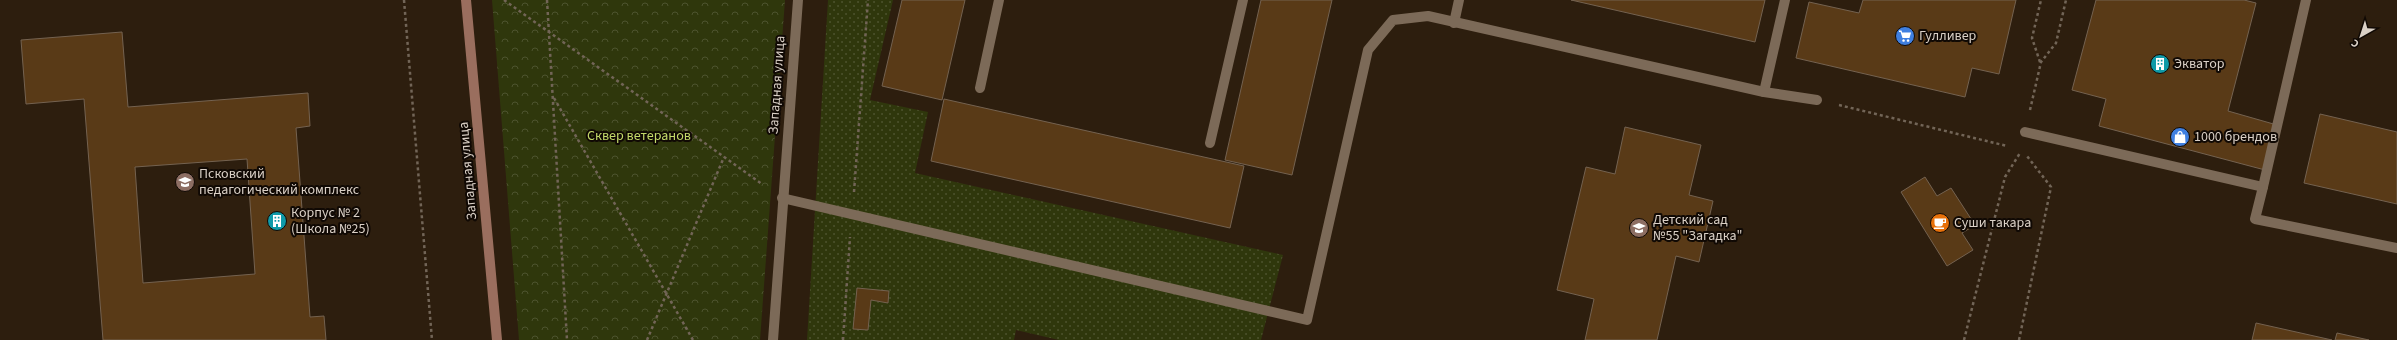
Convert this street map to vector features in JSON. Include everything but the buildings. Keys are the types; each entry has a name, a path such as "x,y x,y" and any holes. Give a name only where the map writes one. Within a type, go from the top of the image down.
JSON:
{"street":[{"name":"Западная улица","path":"466,0 497,340"},
{"name":"Западная улица","path":"773,340 782,198 798,0"},
{"path":"980,88 1000,0"},
{"path":"1210,143 1243,0"},
{"path":"1454,23 1459,0"},
{"path":"1764,92 1785,0"},
{"path":"2306,0 2255,219 2397,248"},
{"path":"782,198 1307,320 1368,50 1393,20 1428,16 1764,92 1817,100"},
{"path":"2025,132 2263,187"}],"path":[{"path":"404,0 432,340"},
{"path":"504,0 782,198"},
{"path":"547,0 567,340"},
{"path":"843,340 868,0"},
{"path":"2040,0 2032,38 2040,62"},
{"path":"2025,132 2040,62 2056,43 2066,0"},
{"path":"553,97 667,292 693,340"},
{"path":"1861,111 2014,148"},
{"path":"1964,340 2005,178 2022,150 2051,187 2019,340"},
{"path":"647,340 724,157"}],"green space":[{"name":"Сквер ветеранов","path":"492,0 785,0 760,340 519,340"},
{"path":"828,0 893,0 870,100 928,112 915,173 1283,255 1261,340 1059,340 1016,330 1014,340 807,340"}],"place":[{"name":"Гулливер","path":"1905,36"},
{"name":"Экватор","path":"2160,64"},
{"name":"1000 брендов","path":"2180,137"},
{"name":"Псковский педагогический комплекс","path":"185,182"},
{"name":"Корпус № 2 (Школа №25)","path":"277,221"},
{"name":"Суши такара","path":"1940,223"},
{"name":"Детский сад №55 \"Загадка\"","path":"1639,228"}]}
